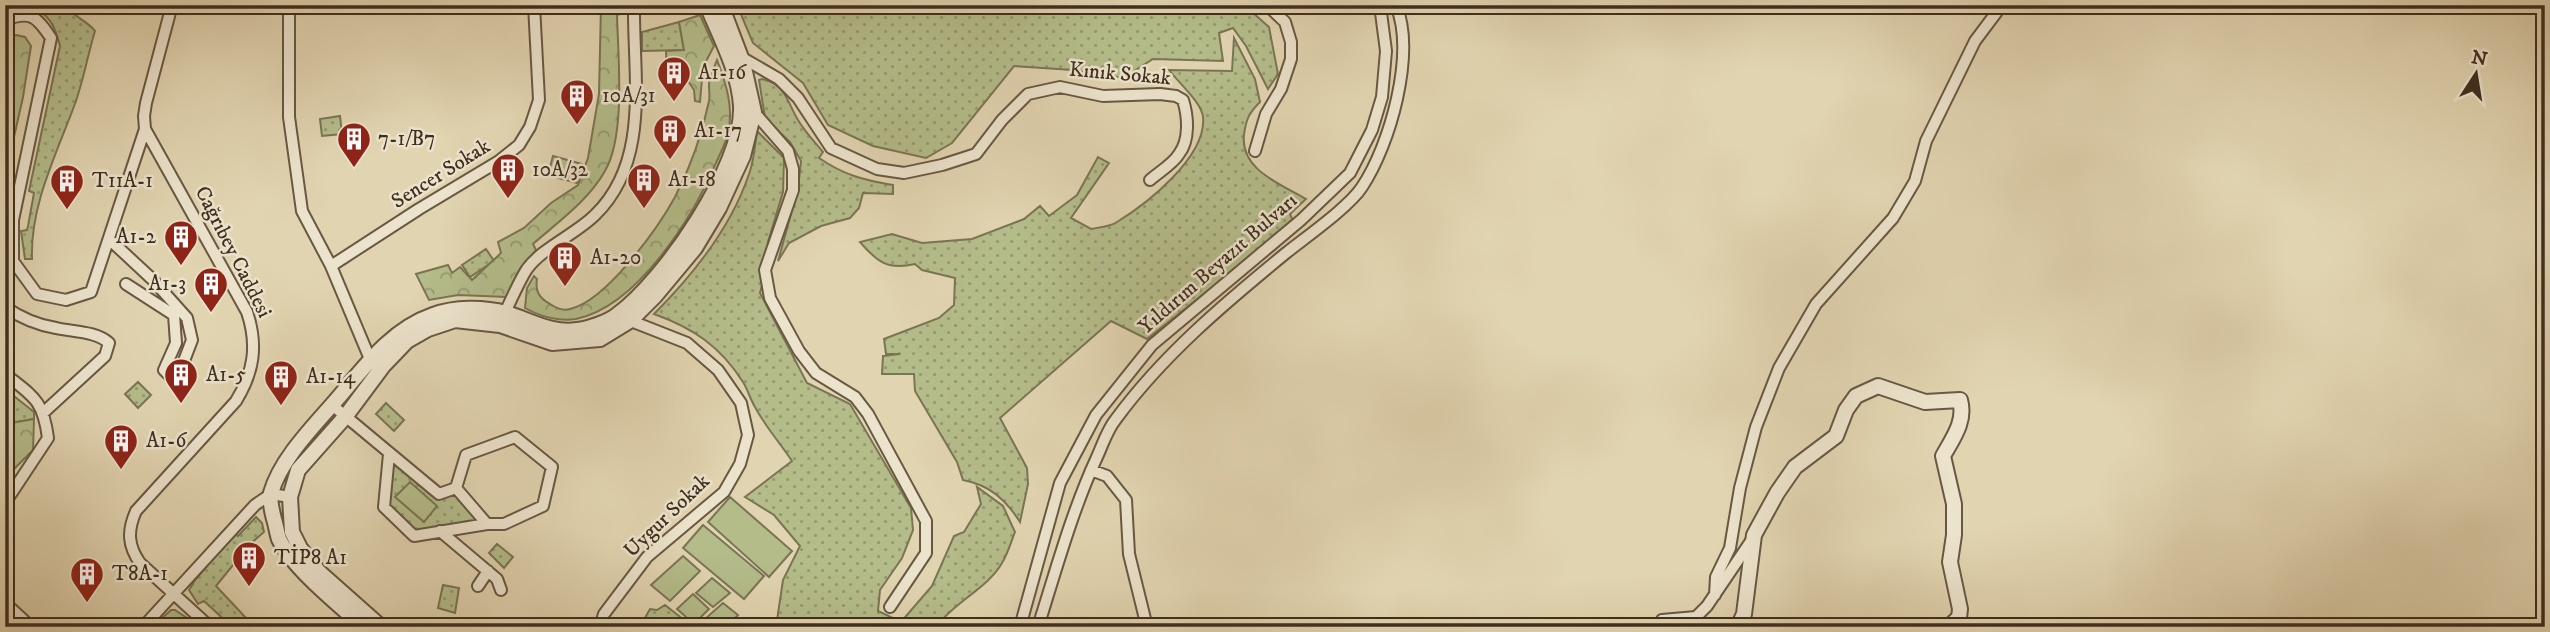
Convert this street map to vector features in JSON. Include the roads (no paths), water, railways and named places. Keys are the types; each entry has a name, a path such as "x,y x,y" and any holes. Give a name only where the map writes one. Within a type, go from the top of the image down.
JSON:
{"street":[{"path":"5,20 24,14 38,19 51,38 13,219 13,261 37,294 66,300 91,292 145,129 146,103 172,5"},
{"path":"289,5 289,117 302,211 376,362"},
{"name":"Sencer Sokak","path":"331,266 499,161 519,145 530,127 539,100 534,5"},
{"path":"502,319 527,268 595,215 618,185 627,165 635,118 634,5"},
{"path":"502,319 552,343 600,339 631,320 695,248 719,208 743,156 754,112 741,57 730,45 708,5"},
{"path":"143,627 252,509 271,494 291,454 332,405 409,327 431,316 457,309 549,329 578,330 616,317 652,282 684,243 729,157 738,134 741,105 721,5"},
{"path":"1255,150 1266,114 1281,89 1291,59 1291,42 1284,22 1267,5"},
{"name":"Yıldırım Beyazıt Bulvarı","path":"1020,627 1060,483 1096,415 1152,345 1301,220 1350,173 1372,130 1382,97 1386,51 1380,5"},
{"name":"Yıldırım Beyazıt Bulvarı","path":"1038,627 1081,491 1113,422 1156,368 1361,190 1385,144 1397,98 1402,57 1401,19 1396,5"},
{"path":"1715,595 1716,577 1730,548 1740,488 1756,427 1779,368 1816,304 1893,218 1915,181 1926,141 1948,93 1975,41 2001,5"},
{"name":"Kınık Sokak","path":"741,57 779,79 798,98 831,148 877,169 904,173 976,154 1002,120 1028,94 1060,87 1103,96 1176,96 1183,100 1188,114 1185,141 1180,154 1150,180"},
{"path":"754,112 788,151 793,169 793,190 765,270 769,298 799,351 816,373 855,397 868,414 926,521 926,553 890,607"},
{"name":"Cağrıbey Caddesi","path":"145,129 247,312 254,340 251,370 236,401 143,503 131,521 129,534 133,553 140,564 210,627"},
{"path":"109,239 152,279 187,318 192,340 182,366 172,377 164,370 176,342 174,314 127,285"},
{"path":"5,307 21,318 53,328 102,336 109,343 105,356 43,413"},
{"name":"Uygur Sokak","path":"600,627 604,614 647,557 723,492 740,464 748,435 741,403 718,370 687,343 631,320 616,317"},
{"path":"376,362 345,417 298,470 290,497 292,531 300,548 319,572 381,627"},
{"path":"5,374 38,401 48,438 5,503"},
{"path":"1660,627 1662,620 1696,617 1715,595 1795,467 1836,436 1846,410 1856,396 1878,386 1925,402 1960,400 1963,410 1959,427 1943,456 1954,504 1954,536 1950,562 1959,620 1945,627"},
{"path":"332,405 439,494 456,488"},
{"path":"389,454 384,507 415,536 487,524 504,524 543,506 552,467 515,438 466,455 456,488"},
{"path":"1091,470 1107,476 1126,500 1129,554 1147,627"},
{"path":"456,488 487,524"},
{"path":"271,494 290,497"},
{"path":"271,494 272,512 279,539 293,559 364,627"},
{"path":"440,531 497,579 501,590"},
{"path":"1738,627 1744,614 1754,535"},
{"path":"478,586 488,571"},
{"path":"5,603 31,627"}],"place":[{"name":"A1-16","path":"674,103"},
{"name":"10A/31","path":"577,126"},
{"name":"A1-17","path":"670,161"},
{"name":"7-1/B7","path":"354,169"},
{"name":"10A/32","path":"508,200"},
{"name":"A1-18","path":"644,210"},
{"name":"T11A-1","path":"67,211"},
{"name":"A1-2","path":"181,267"},
{"name":"A1-20","path":"565,288"},
{"name":"A1-3","path":"211,314"},
{"name":"A1-5","path":"181,405"},
{"name":"A1-14","path":"281,407"},
{"name":"A1-6","path":"121,471"},
{"name":"TİP8 A1","path":"249,588"},
{"name":"T8A-1","path":"87,604"}]}
